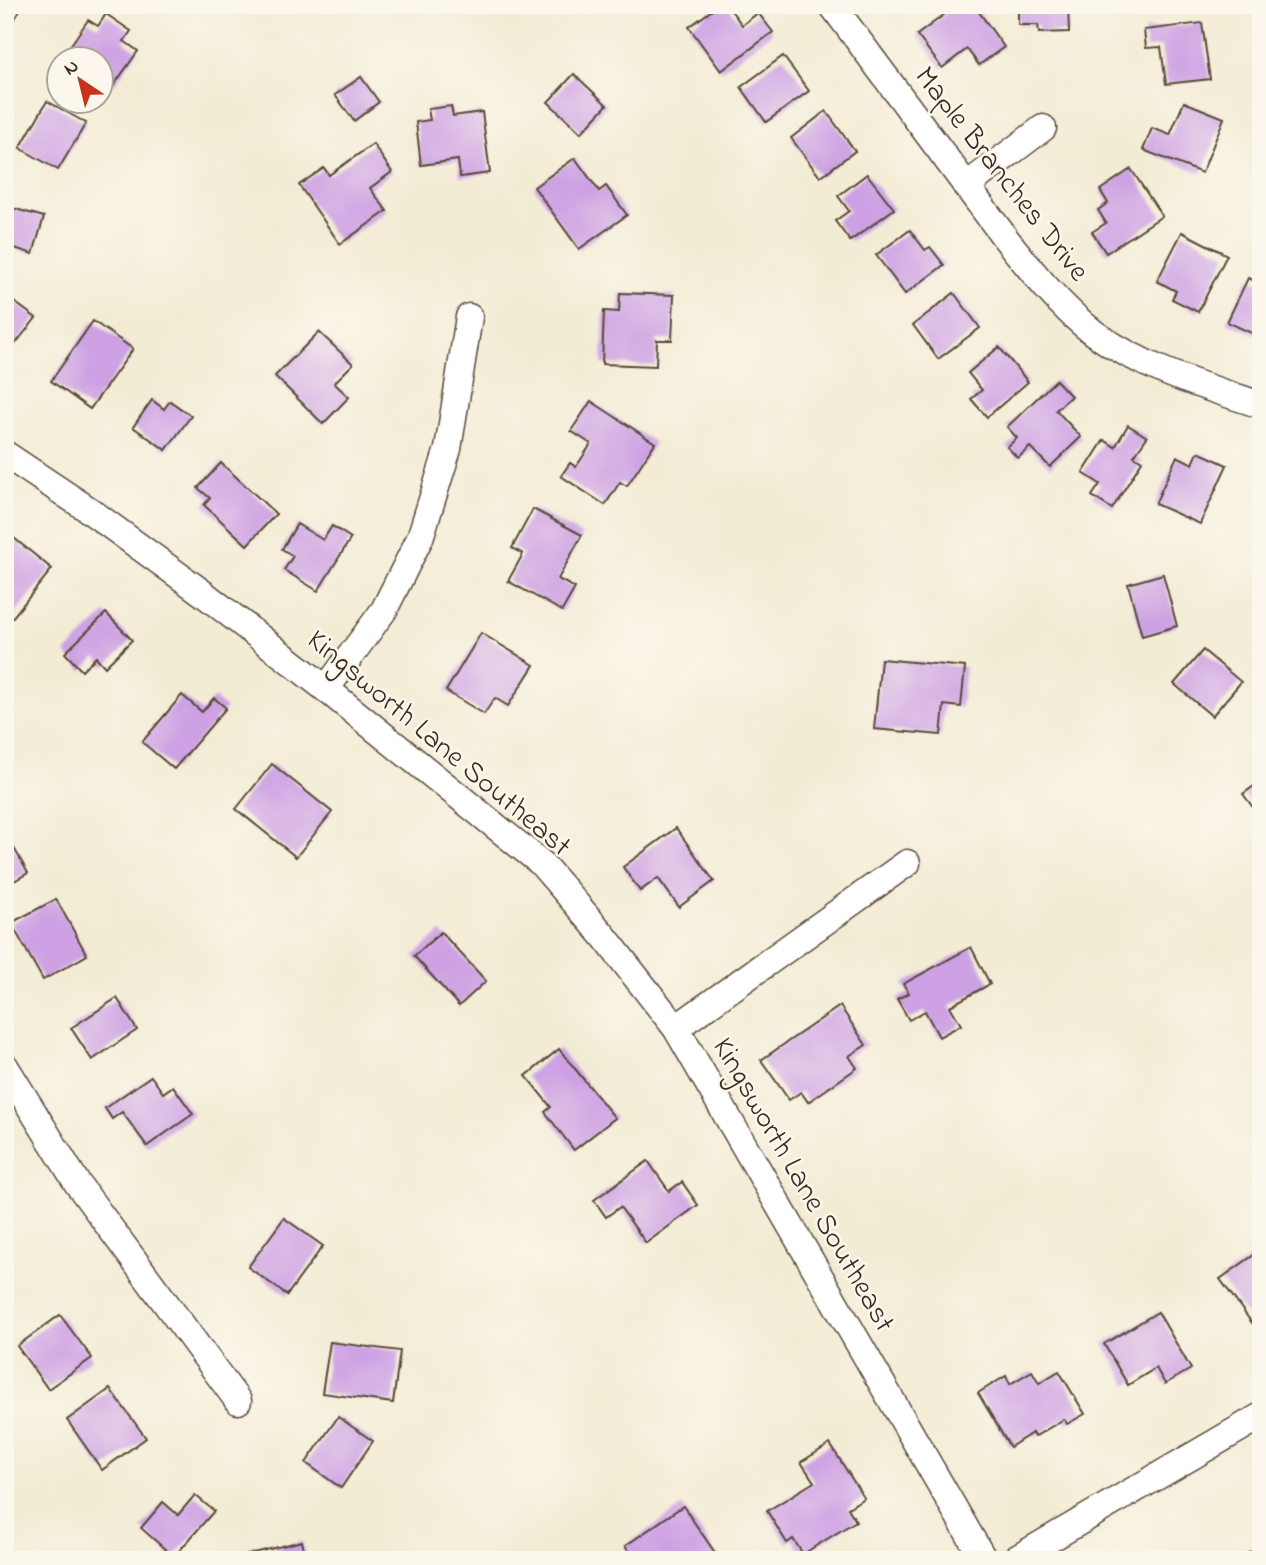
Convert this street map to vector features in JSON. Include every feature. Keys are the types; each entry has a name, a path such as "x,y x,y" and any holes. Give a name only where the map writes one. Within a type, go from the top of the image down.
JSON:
{"street":[{"name":"Maple Branches Drive","path":"832,5 1032,272 1060,302 1093,332 1126,354 1163,372 1261,405"},
{"path":"966,186 1043,128"},
{"path":"326,688 384,610 420,538 448,449 469,317"},
{"name":"Kingsworth Lane Southeast","path":"5,454 173,571 326,688 541,863 603,935 676,1028 984,1560"},
{"path":"676,1028 907,863"},
{"path":"5,1066 77,1183 238,1401"},
{"path":"1014,1560 1261,1416"}],"building":[{"path":"719,5 727,5 742,25 758,13 773,32 721,71 689,27"},
{"path":"957,5 974,5 1004,47 979,65 967,49 942,68 917,35"},
{"path":"1018,5 1068,5 1069,32 1039,33 1038,25 1018,25"},
{"path":"106,14 131,31 124,41 138,51 116,82 116,46 70,46 88,20 98,26"},
{"path":"1202,23 1210,79 1166,84 1161,47 1146,48 1144,30"},
{"path":"783,56 809,91 766,122 741,87"},
{"path":"574,74 607,105 581,133 548,102"},
{"path":"361,77 379,102 354,121 335,95"},
{"path":"1184,102 1224,118 1202,173 1143,150 1152,128 1170,135"},
{"path":"46,103 46,116 74,116 86,123 58,170 20,148"},
{"path":"451,106 453,116 482,112 490,173 460,177 458,160 421,165 416,122 430,120 428,109"},
{"path":"826,111 855,151 820,177 791,138"},
{"path":"373,144 392,172 370,188 387,211 340,244 299,185 324,168 329,175"},
{"path":"575,158 599,191 606,186 627,215 579,249 534,187"},
{"path":"1131,169 1162,216 1106,253 1092,232 1106,223 1098,210 1108,203 1100,190"},
{"path":"867,174 894,209 850,241 835,221 849,211 838,196"},
{"path":"5,206 44,217 33,254 5,245"},
{"path":"910,230 925,250 930,247 944,265 905,294 876,255"},
{"path":"1182,232 1227,255 1198,312 1172,299 1176,291 1157,281"},
{"path":"1248,278 1261,284 1261,330 1258,336 1227,322"},
{"path":"620,293 674,295 672,340 657,340 656,366 602,364 604,311 619,312"},
{"path":"954,293 980,328 938,359 913,325"},
{"path":"5,295 36,318 8,353 5,351"},
{"path":"93,321 133,349 90,409 51,381"},
{"path":"319,332 353,364 334,383 349,397 323,424 275,376"},
{"path":"999,347 1028,382 987,417 971,399 982,390 968,373"},
{"path":"1056,380 1071,396 1056,410 1081,437 1050,467 1030,447 1018,458 1007,447 1017,438 1007,427"},
{"path":"152,400 164,409 170,401 191,416 166,450 133,427"},
{"path":"591,401 655,443 627,486 620,482 605,505 561,476 570,463 576,467 591,444 571,431"},
{"path":"1128,425 1147,437 1134,456 1142,461 1112,509 1092,496 1100,484 1083,473 1104,440 1115,447"},
{"path":"1198,452 1227,465 1200,524 1155,504 1177,456 1193,464"},
{"path":"221,463 276,514 247,545 204,505 210,498 198,488"},
{"path":"533,509 582,535 558,579 575,588 562,611 508,581 523,554 512,548"},
{"path":"297,524 323,540 332,526 351,538 318,591 284,570 293,556 282,549"},
{"path":"9,534 52,569 8,623 5,620 5,538"},
{"path":"1163,574 1177,626 1142,636 1128,584"},
{"path":"106,613 132,640 105,667 96,657 82,671 65,653"},
{"path":"481,633 534,665 508,706 495,698 484,714 446,691"},
{"path":"1203,650 1241,682 1212,716 1174,684"},
{"path":"881,659 965,667 961,707 944,705 941,735 874,729"},
{"path":"182,695 202,712 214,698 226,708 174,769 142,742"},
{"path":"272,764 332,812 296,857 236,809"},
{"path":"1261,781 1261,818 1243,794"},
{"path":"676,828 714,881 679,907 658,878 640,891 623,867"},
{"path":"9,839 28,873 5,886 5,841"},
{"path":"56,899 87,955 43,980 11,923"},
{"path":"441,932 486,981 459,1006 414,956"},
{"path":"971,947 990,984 950,1006 961,1025 939,1037 925,1011 909,1020 897,999 909,993 903,984"},
{"path":"117,998 137,1030 92,1060 71,1028"},
{"path":"840,1006 866,1045 849,1056 857,1068 808,1102 801,1092 789,1100 761,1060"},
{"path":"559,1049 615,1118 574,1150 545,1112 551,1107 526,1076"},
{"path":"151,1076 163,1093 173,1086 193,1114 147,1146 122,1112 112,1119 105,1108"},
{"path":"648,1161 669,1191 682,1182 698,1205 646,1243 620,1207 606,1217 594,1200"},
{"path":"284,1218 323,1246 287,1295 248,1267"},
{"path":"1261,1250 1261,1317 1252,1323 1220,1279"},
{"path":"1158,1312 1191,1369 1165,1384 1156,1368 1128,1385 1104,1344"},
{"path":"60,1315 92,1358 48,1389 17,1346"},
{"path":"330,1342 400,1351 393,1403 322,1393"},
{"path":"1032,1371 1039,1383 1059,1371 1085,1414 1067,1424 1064,1419 1034,1437 1032,1433 1010,1447 978,1393 1006,1376 1010,1384"},
{"path":"110,1389 146,1438 102,1470 67,1420"},
{"path":"338,1417 373,1441 341,1488 306,1463"},
{"path":"830,1444 864,1498 848,1508 856,1521 803,1554 793,1539 787,1543 767,1511 814,1482 801,1462"},
{"path":"195,1495 214,1511 174,1557 141,1528 163,1502 178,1515"},
{"path":"683,1506 720,1560 634,1560 625,1546"},
{"path":"302,1541 306,1560 243,1560 242,1556"},
{"path":"1261,1545 1261,1560 1237,1560"}]}
